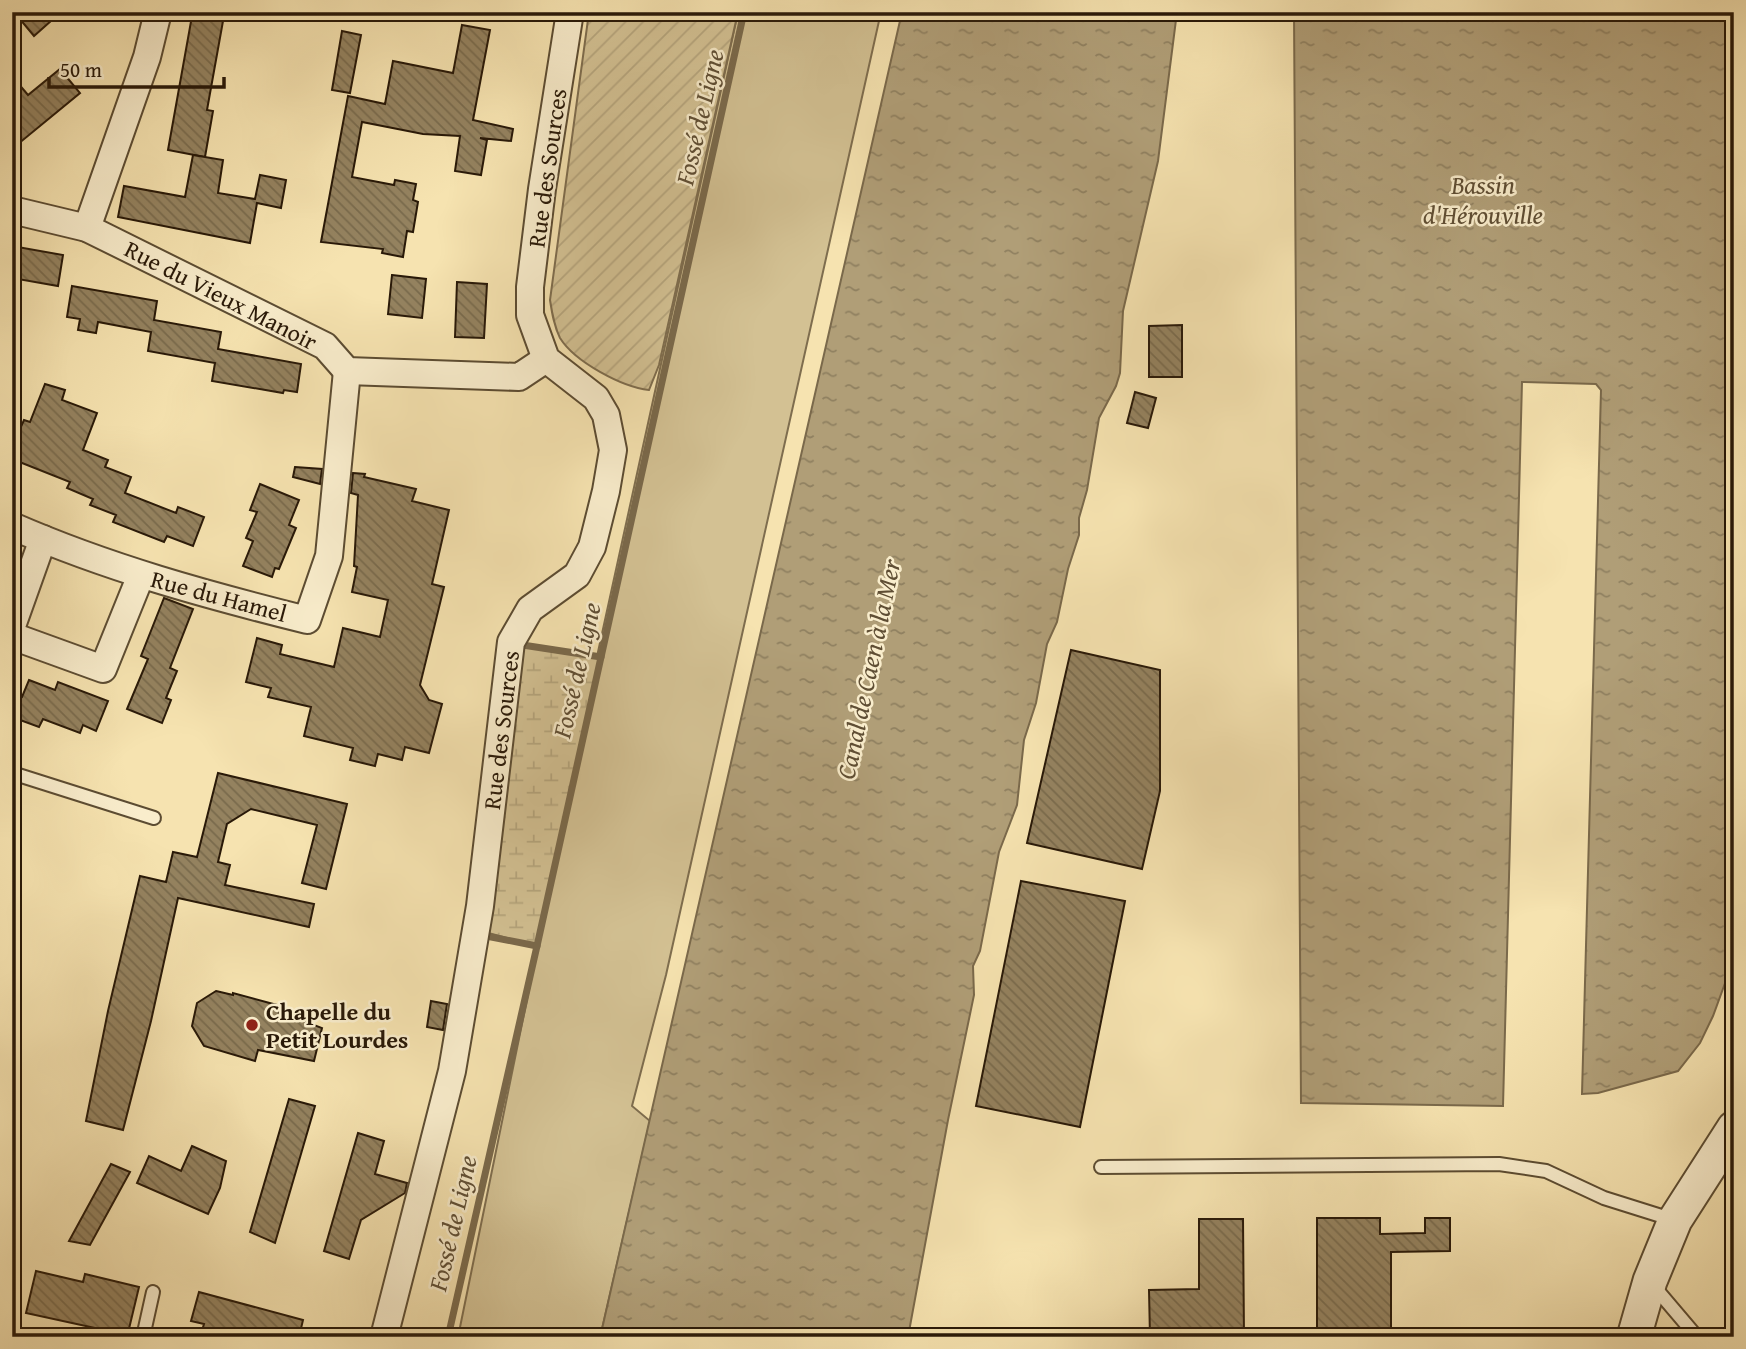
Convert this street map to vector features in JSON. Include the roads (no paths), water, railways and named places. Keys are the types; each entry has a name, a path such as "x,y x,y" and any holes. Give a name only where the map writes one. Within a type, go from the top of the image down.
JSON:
{"street":[{"path":"87,228 147,57 158,12"},
{"name":"Rue des Sources","path":"384,1337 452,1071 480,906 511,642 530,608 577,575 592,547 613,450 606,415 596,398 546,359 530,315 530,288 541,189 570,12"},
{"name":"Rue du Vieux Manoir","path":"12,210 87,228 325,346 347,371"},
{"path":"347,371 519,377 546,359"},
{"name":"Rue du Hamel","path":"12,526 141,575 307,620 328,556 347,371"},
{"path":"12,626 43,539"},
{"path":"12,636 103,669 141,575"},
{"path":"1634,1337 1650,1281 1675,1220 1734,1128"}],"lane":[{"path":"12,773 154,818"},
{"path":"1101,1167 1499,1164 1546,1171 1604,1198 1675,1220"},
{"path":"1650,1281 1697,1337"},
{"path":"143,1337 153,1293"}],"water":[{"name":"Canal de Caen à la Mer","path":"902,12 1177,12 1158,161 1123,311 1120,373 1099,418 1087,490 1079,518 1079,535 1068,569 1057,622 1047,644 1036,703 1024,740 1017,805 999,852 980,951 973,966 974,995 908,1337 609,1337 609,1331 602,1329"},
{"name":"Bassin d'Hérouville","path":"1294,12 1734,12 1734,943 1728,975 1713,1016 1700,1043 1678,1071 1598,1093 1582,1094 1601,390 1596,384 1522,382 1503,1106 1301,1103"}],"waterway":[{"name":"Fossé de Ligne","path":"448,1337 744,12"},
{"path":"516,644 601,657"},
{"path":"481,935 537,946"}],"place":[{"name":"Chapelle du Petit Lourdes","path":"252,1025"}]}
